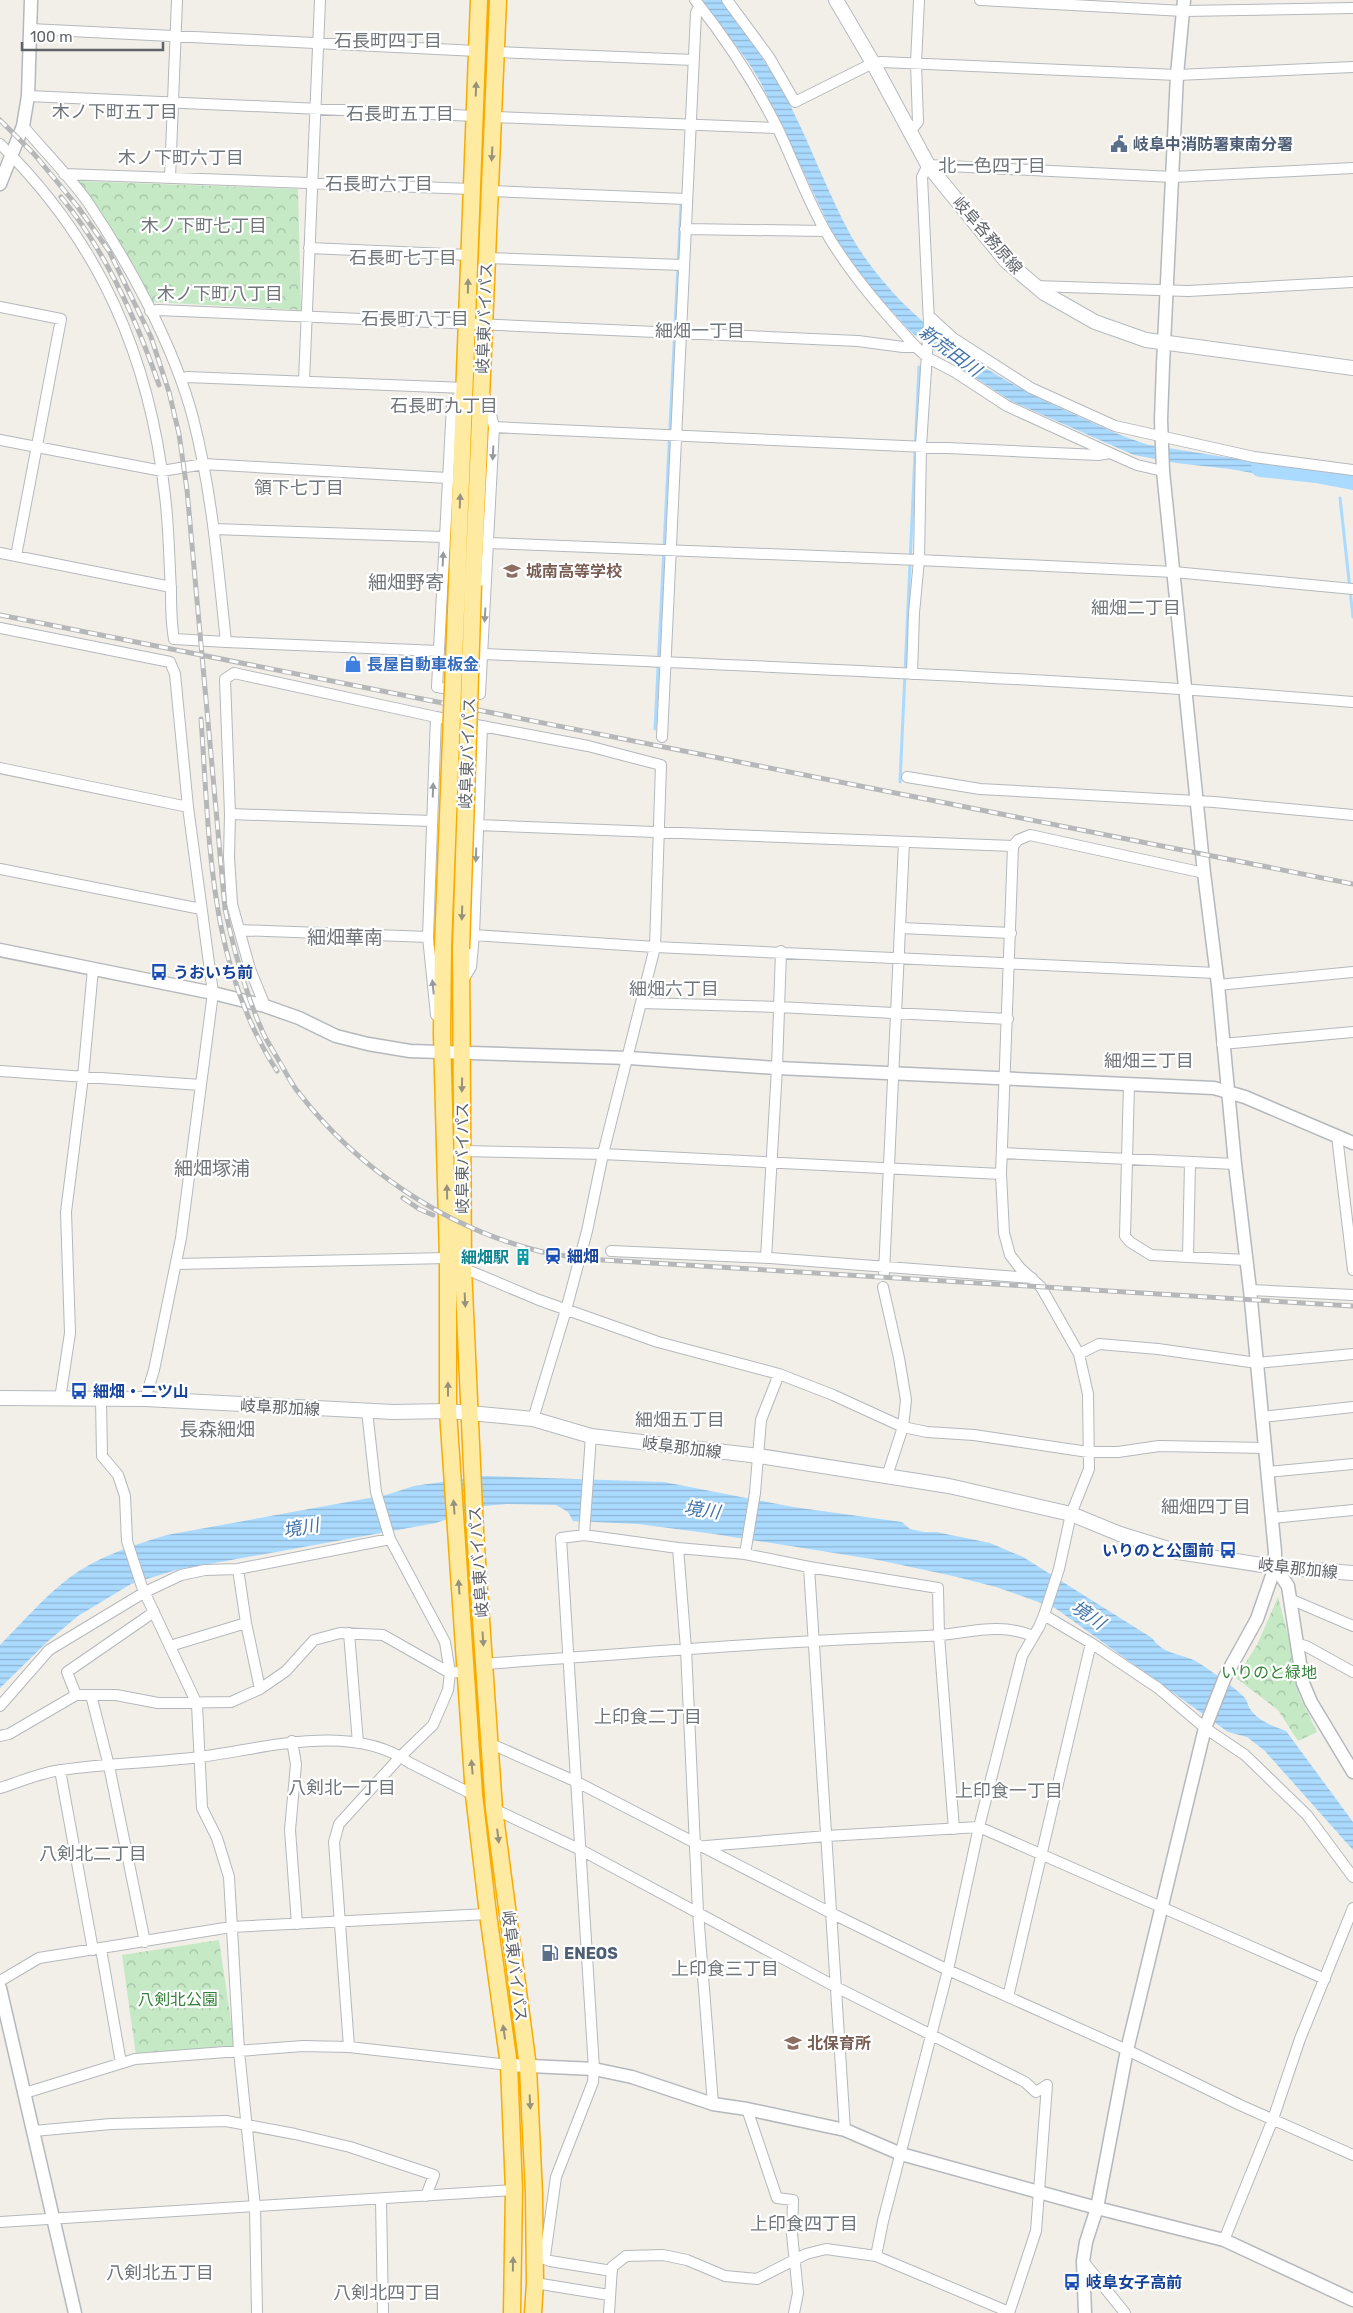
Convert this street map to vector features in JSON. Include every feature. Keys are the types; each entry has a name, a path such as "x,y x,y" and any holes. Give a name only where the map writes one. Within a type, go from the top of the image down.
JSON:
{"highway":[{"name":"岐阜東バイパス","path":"476,324 469,255 479,0"},
{"name":"岐阜東バイパス","path":"498,0 486,258 476,324 465,585 443,946 442,1035 444,1052 448,1258 448,1411 457,1541 457,1672 508,2065 514,2190 512,2313"},
{"name":"岐阜東バイパス","path":"465,585 461,949 463,1268 475,1538 494,1809 528,2067 542,2208 533,2313"}],"main road":[{"name":"岐阜各務原線","path":"837,0 928,165 1006,261 1036,286 1072,310 1095,322 1146,340 1353,368"},
{"name":"岐阜那加線","path":"0,1398 145,1399 367,1411 470,1412 533,1419 591,1436 758,1456 949,1486 1071,1514 1120,1534 1178,1552 1275,1567 1353,1573"}],"street":[{"path":"0,182 23,126 28,96 31,0"},
{"path":"170,178 177,0"},
{"path":"304,381 320,0"},
{"path":"727,0 769,57 795,102 873,63 1177,75 1353,66"},
{"path":"909,132 918,122 916,64 920,0"},
{"path":"980,0 1353,8"},
{"path":"662,737 686,200 697,3"},
{"path":"697,3 727,42 756,87 825,232 854,276 879,308 916,347 1007,406 1137,464 1163,468"},
{"path":"1085,2313 1083,2261 1097,2208 1127,2050 1206,1725 1225,1677 1257,1619 1275,1567 1266,1448 1250,1290 1234,1164 1217,979 1204,873 1161,441 1177,75 1184,5"},
{"path":"30,29 477,51"},
{"path":"496,52 694,60"},
{"path":"28,96 475,116"},
{"path":"494,117 777,128"},
{"path":"23,126 91,208 124,261 150,311 180,379 204,464 214,529 226,642"},
{"path":"0,144 43,190 75,235 109,290 144,380 156,426 162,471 174,639 439,651"},
{"path":"912,674 914,613 919,560 921,446 928,353 929,320 922,177 928,165 1173,177 1353,168"},
{"path":"64,174 472,189"},
{"path":"490,191 686,200"},
{"path":"685,229 825,232"},
{"path":"310,248 469,255"},
{"path":"486,258 683,265"},
{"path":"1036,286 1168,290 1353,282"},
{"path":"0,307 62,319 16,556"},
{"path":"150,311 306,316 858,341 916,347"},
{"path":"929,320 953,338 1031,388 1114,426 1161,441 1254,457 1353,470"},
{"path":"180,379 187,377 473,389 488,402 494,428 480,694 437,687 452,405 473,389"},
{"path":"494,428 1098,455 1110,453"},
{"path":"0,440 162,471 204,464 447,478"},
{"path":"214,529 444,537"},
{"path":"488,543 1174,572 1353,589"},
{"path":"0,553 171,587"},
{"path":"0,628 170,662 176,674 188,807 212,993 176,1264 154,1370 145,1399"},
{"path":"483,654 1186,688 1353,702"},
{"path":"265,1006 250,969 232,904 229,858 230,814 225,679 234,673 436,717 588,746 661,765 655,947 629,1058 603,1154 588,1231 533,1419"},
{"path":"436,717 428,937 435,1013 442,1035"},
{"path":"461,984 471,967 474,935 482,726"},
{"path":"0,768 188,807"},
{"path":"907,777 980,789 1198,801 1353,815"},
{"path":"230,814 432,821"},
{"path":"477,825 1013,846"},
{"path":"876,2256 883,2221 948,1970 979,1827 1022,1656 1044,1613 1059,1569 1071,1514 1089,1469 1088,1394 1079,1354 1063,1323 1032,1278 1020,1268 1010,1255 1004,1233 1001,1174 1006,1079 1013,846 1018,840 1030,835 1204,873"},
{"path":"884,1270 904,842"},
{"path":"0,869 201,908"},
{"path":"901,928 1011,934"},
{"path":"239,930 428,937"},
{"path":"474,935 655,947 781,951 1010,964 1217,979 1353,972"},
{"path":"0,950 212,993 265,1006 300,1018 336,1036 410,1051 629,1058 777,1068 1227,1090 1353,1143"},
{"path":"766,1258 777,1068 781,951"},
{"path":"60,1399 70,1333 66,1212 83,1077 93,969"},
{"path":"641,1003 779,1007 897,1015 1008,1019"},
{"path":"1222,1044 1353,1032"},
{"path":"0,1071 201,1085"},
{"path":"1129,1084 1125,1236 1130,1242 1151,1254 1246,1260"},
{"path":"1337,1136 1353,1270"},
{"path":"461,1150 603,1154 1001,1174"},
{"path":"1002,1153 1234,1164"},
{"path":"1188,1257 1190,1162"},
{"path":"611,1251 766,1258 884,1270 1032,1278"},
{"path":"176,1264 448,1258"},
{"path":"463,1268 566,1310 684,1350 779,1374 833,1395 903,1427 928,1432 974,1435 1088,1452 1118,1452 1158,1446 1266,1448"},
{"path":"883,1287 899,1358 906,1400 903,1427 887,1476"},
{"path":"1250,1290 1353,1296"},
{"path":"1079,1354 1099,1344 1158,1349 1257,1363 1353,1354"},
{"path":"745,1554 755,1493 761,1420 779,1374"},
{"path":"100,1399 101,1451 102,1456 118,1475 125,1496 127,1541 143,1589 197,1704 202,1808 217,1838 229,1877 239,2051 248,2124 255,2207 256,2313"},
{"path":"1262,1417 1353,1407"},
{"path":"349,2047 334,1842 339,1824 401,1756 433,1726 457,1672 445,1642 390,1538 376,1492 367,1411"},
{"path":"584,1536 591,1436"},
{"path":"1268,1472 1353,1464"},
{"path":"1272,1518 1353,1510"},
{"path":"612,2271 546,2260 542,2208 593,2082 594,2069 561,1538 584,1536 745,1554 809,1567 938,1588 939,1636 954,1829"},
{"path":"0,1706 49,1650 143,1589 181,1575 205,1570 238,1569 390,1538"},
{"path":"678,1548 700,1845 698,1912 713,2104"},
{"path":"809,1567 845,2130"},
{"path":"1275,1567 1288,1586 1304,1683 1310,1702 1353,1772"},
{"path":"238,1569 246,1623 260,1689"},
{"path":"1290,1599 1353,1626"},
{"path":"76,1695 67,1672 154,1612"},
{"path":"1044,1613 1158,1688 1245,1755 1307,1815 1353,1877"},
{"path":"170,1646 246,1623"},
{"path":"485,1664 814,1640 939,1636 1002,1628 1019,1630 1033,1636"},
{"path":"0,1736 9,1734 76,1695 116,1694 158,1703 197,1704 231,1702 260,1689 286,1671 314,1640 329,1635 349,1633 383,1635 457,1672"},
{"path":"349,1633 358,1743"},
{"path":"1008,1997 1091,1643"},
{"path":"1297,1644 1306,1646 1353,1672"},
{"path":"91,1695 109,1766 145,1942"},
{"path":"292,1741 296,1764 290,1830 297,1924"},
{"path":"0,1788 60,1770 199,1757 292,1741 358,1743 401,1756 410,1763 474,1795"},
{"path":"489,1743 577,1782 831,1913 948,1970 1127,2050 1240,2105 1353,2155"},
{"path":"60,1770 121,2064"},
{"path":"494,1809 581,1850 836,1987 1026,2082 1036,2092 1046,2085 1036,2231 1009,2313 876,2256 826,2249 794,2260 757,2279 724,2276 687,2260 663,2255 626,2256 617,2262 612,2271 609,2313"},
{"path":"700,1845 979,1827 1325,1979"},
{"path":"1224,2240 1273,2119 1300,2039 1353,1908"},
{"path":"0,1981 40,1958 231,1927 488,1914"},
{"path":"0,1988 75,2313"},
{"path":"25,2093 135,2059 303,2046 349,2047 528,2067 594,2069 640,2079 713,2104 747,2109 845,2130 901,2154 1097,2208 1224,2240 1353,2300"},
{"path":"747,2109 777,2198 793,2200 794,2260 798,2293 794,2313"},
{"path":"34,2131 175,2121 226,2121 248,2124 350,2147 434,2176 426,2196"},
{"path":"0,2222 381,2200 514,2190"},
{"path":"381,2200 384,2313"},
{"path":"1083,2261 1125,2313"},
{"path":"535,2283 609,2295"}],"green space":[{"path":"77,181 298,189 301,310 153,302"},
{"name":"いりのと緑地","path":"1278,1597 1290,1643 1299,1695 1317,1732 1298,1741 1278,1710 1236,1678 1257,1645"},
{"name":"八剣北公園","path":"219,1940 235,2048 136,2056 122,1955"}],"water":[{"path":"702,0 721,0 750,39 791,107 850,234 871,266 922,321 982,366 1048,403 1107,429 1149,445 1282,466 1281,478 1134,455 1011,401 939,354 911,332 866,283 833,234 760,81"},
{"name":"境川","path":"484,1476 664,1482 793,1507 902,1522 910,1529 936,1532 990,1543 1023,1557 1152,1638 1163,1648 1204,1666 1241,1694 1257,1717 1286,1731 1353,1822 1353,1850 1265,1751 1247,1737 1228,1732 1055,1608 996,1587 878,1560 638,1524 573,1521 568,1512 556,1505 507,1504 484,1506 436,1523 176,1570 131,1584 78,1616 47,1642 0,1688 0,1645 42,1602 69,1578 91,1564 128,1547 167,1535 386,1495 414,1486"}],"waterway":[{"path":"655,729 681,205"},
{"path":"900,782 919,367"},
{"name":"新荒田川","path":"1260,468 1316,474 1353,481"},
{"path":"1340,498 1353,617"}],"railway":[{"path":"0,120 34,154 78,207 109,251 151,337 169,392 179,434 187,490 225,909 232,939 249,999 267,1040 296,1089 347,1146 404,1191 435,1210 467,1226 501,1239 554,1254 587,1259 1353,1306"},
{"path":"61,197 106,263 141,336 159,385"},
{"path":"0,615 1353,884"},
{"path":"201,719 211,856 216,901 225,945 237,988 254,1030 277,1071"},
{"path":"403,1198 419,1209 433,1215"}],"place":[{"name":"岐阜中消防署東南分署","path":"1119,144"},
{"name":"城南高等学校","path":"512,571"},
{"name":"長屋自動車板金","path":"353,664"},
{"name":"うおいち前","path":"159,972"},
{"name":"細畑","path":"553,1256"},
{"name":"細畑駅","path":"523,1257"},
{"name":"細畑・二ツ山","path":"79,1391"},
{"name":"いりのと公園前","path":"1228,1550"},
{"name":"ENEOS","path":"550,1953"},
{"name":"北保育所","path":"793,2043"},
{"name":"岐阜女子高前","path":"1072,2282"}],"district":[{"name":"石長町四丁目","path":"388,41"},
{"name":"木ノ下町五丁目","path":"115,112"},
{"name":"石長町五丁目","path":"400,114"},
{"name":"木ノ下町六丁目","path":"181,158"},
{"name":"北一色四丁目","path":"992,166"},
{"name":"石長町六丁目","path":"379,184"},
{"name":"木ノ下町七丁目","path":"204,226"},
{"name":"石長町七丁目","path":"403,258"},
{"name":"木ノ下町八丁目","path":"220,294"},
{"name":"石長町八丁目","path":"415,319"},
{"name":"細畑一丁目","path":"700,331"},
{"name":"石長町九丁目","path":"444,406"},
{"name":"領下七丁目","path":"299,488"},
{"name":"細畑野寄","path":"406,582"},
{"name":"細畑二丁目","path":"1136,608"},
{"name":"細畑華南","path":"345,937"},
{"name":"細畑六丁目","path":"674,989"},
{"name":"細畑三丁目","path":"1149,1061"},
{"name":"細畑塚浦","path":"212,1168"},
{"name":"細畑五丁目","path":"680,1420"},
{"name":"長森細畑","path":"217,1429"},
{"name":"細畑四丁目","path":"1206,1507"},
{"name":"上印食二丁目","path":"648,1717"},
{"name":"八剣北一丁目","path":"342,1788"},
{"name":"上印食一丁目","path":"1009,1791"},
{"name":"八剣北二丁目","path":"93,1854"},
{"name":"上印食三丁目","path":"725,1969"},
{"name":"上印食四丁目","path":"804,2224"},
{"name":"八剣北五丁目","path":"160,2273"},
{"name":"八剣北四丁目","path":"387,2293"}]}
